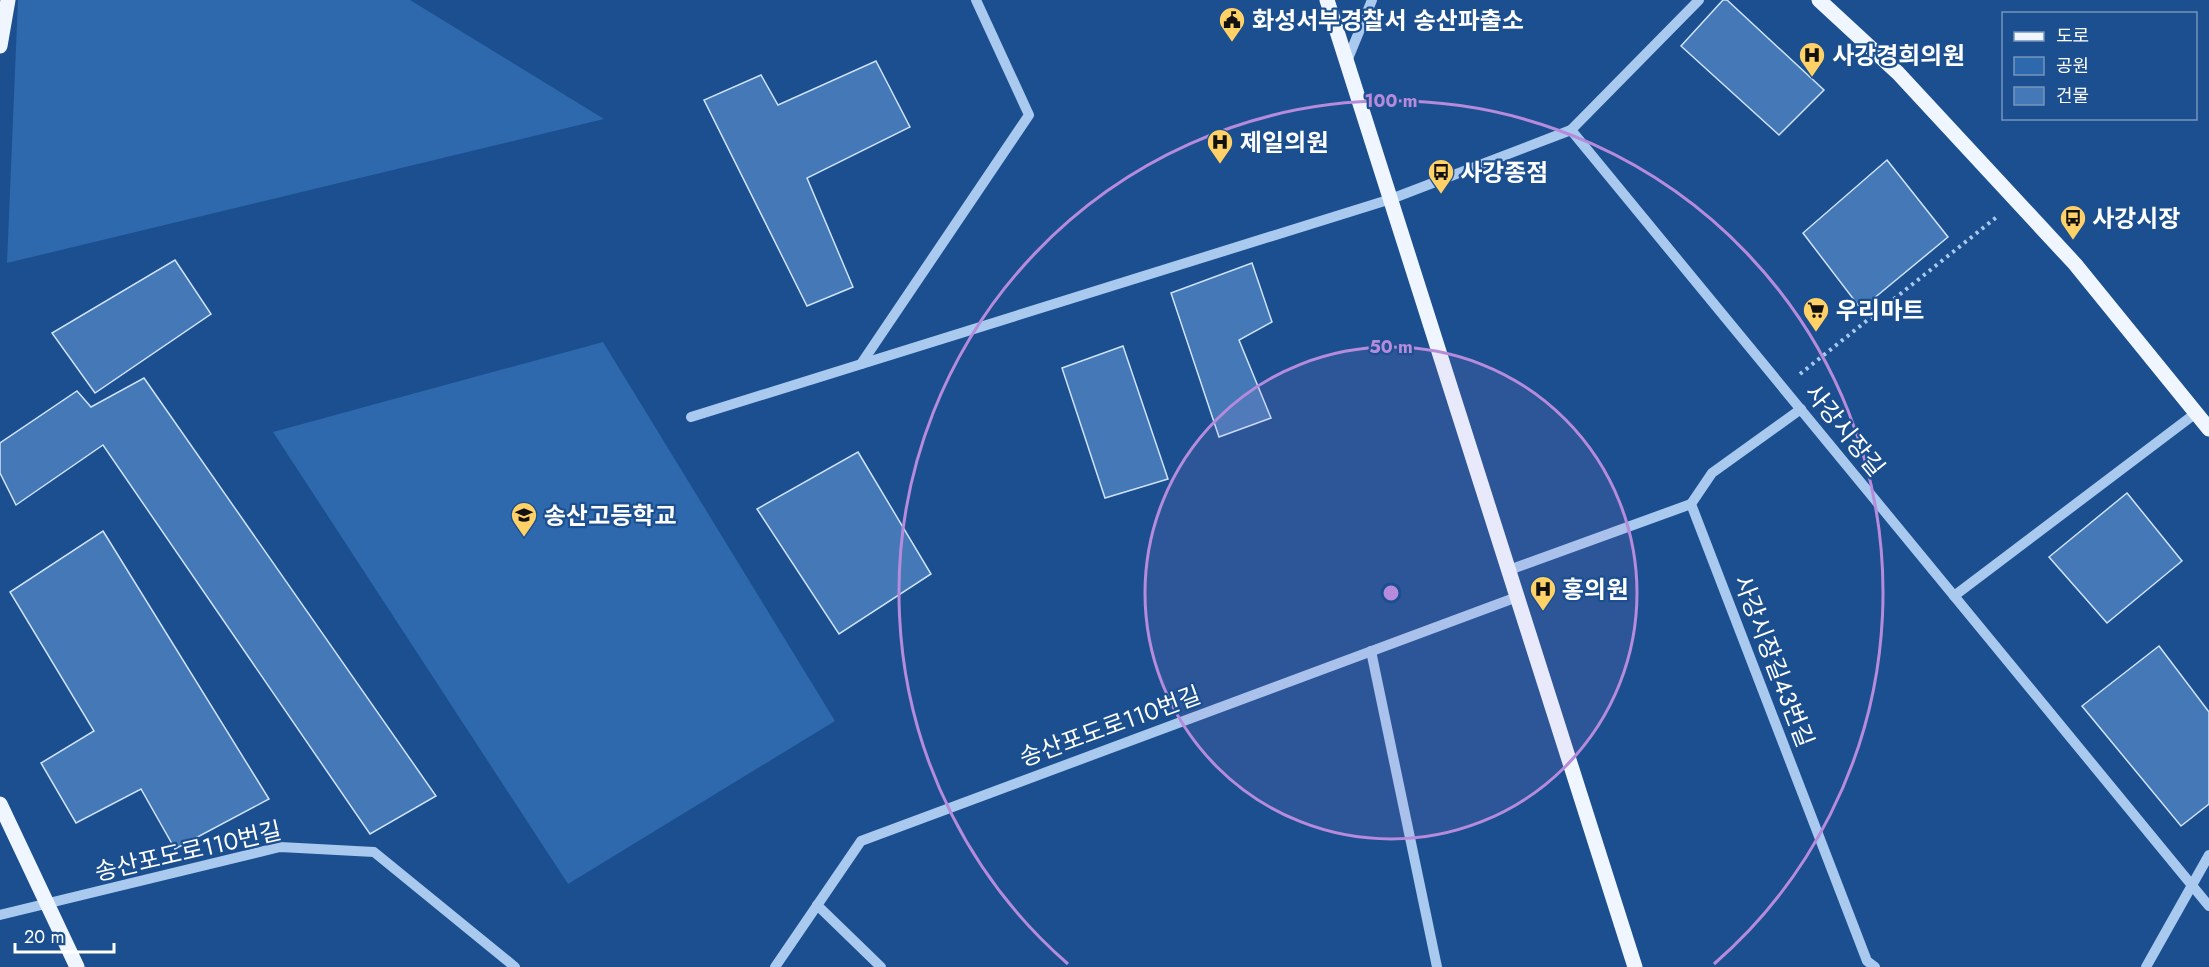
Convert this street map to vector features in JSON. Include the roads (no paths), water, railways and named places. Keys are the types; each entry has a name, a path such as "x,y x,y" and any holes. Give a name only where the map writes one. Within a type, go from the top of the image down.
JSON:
{"main road":[{"path":"0,46 8,0"},
{"path":"1327,0 1635,967"},
{"path":"1819,0 1898,73 2075,264 2209,429"},
{"path":"0,804 77,967"}],"street":[{"path":"861,364 1029,115 976,0"},
{"path":"1347,61 1372,0"},
{"path":"691,417 1391,200 1572,130 1699,0"},
{"name":"사강시장길","path":"1572,130 2209,906"},
{"path":"1509,570 1691,504 1712,473 1801,409"},
{"path":"1954,596 2196,413"},
{"name":"사강시장길43번길","path":"1691,504 1867,965"},
{"name":"송산포도로110번길","path":"775,967 861,841 1517,597"},
{"path":"1371,651 1437,967"},
{"name":"송산포도로110번길","path":"0,915 280,847 374,852 515,967"},
{"path":"2146,967 2209,855"},
{"path":"817,905 880,967"}],"place":[{"name":"화성서부경찰서 송산파출소","path":"1232,43"},
{"name":"사강경희의원","path":"1812,78"},
{"name":"제일의원","path":"1220,165"},
{"name":"사강종점","path":"1441,195"},
{"name":"사강시장","path":"2073,241"},
{"name":"우리마트","path":"1816,333"},
{"name":"송산고등학교","path":"524,538"},
{"name":"홍의원","path":"1543,612"}]}
